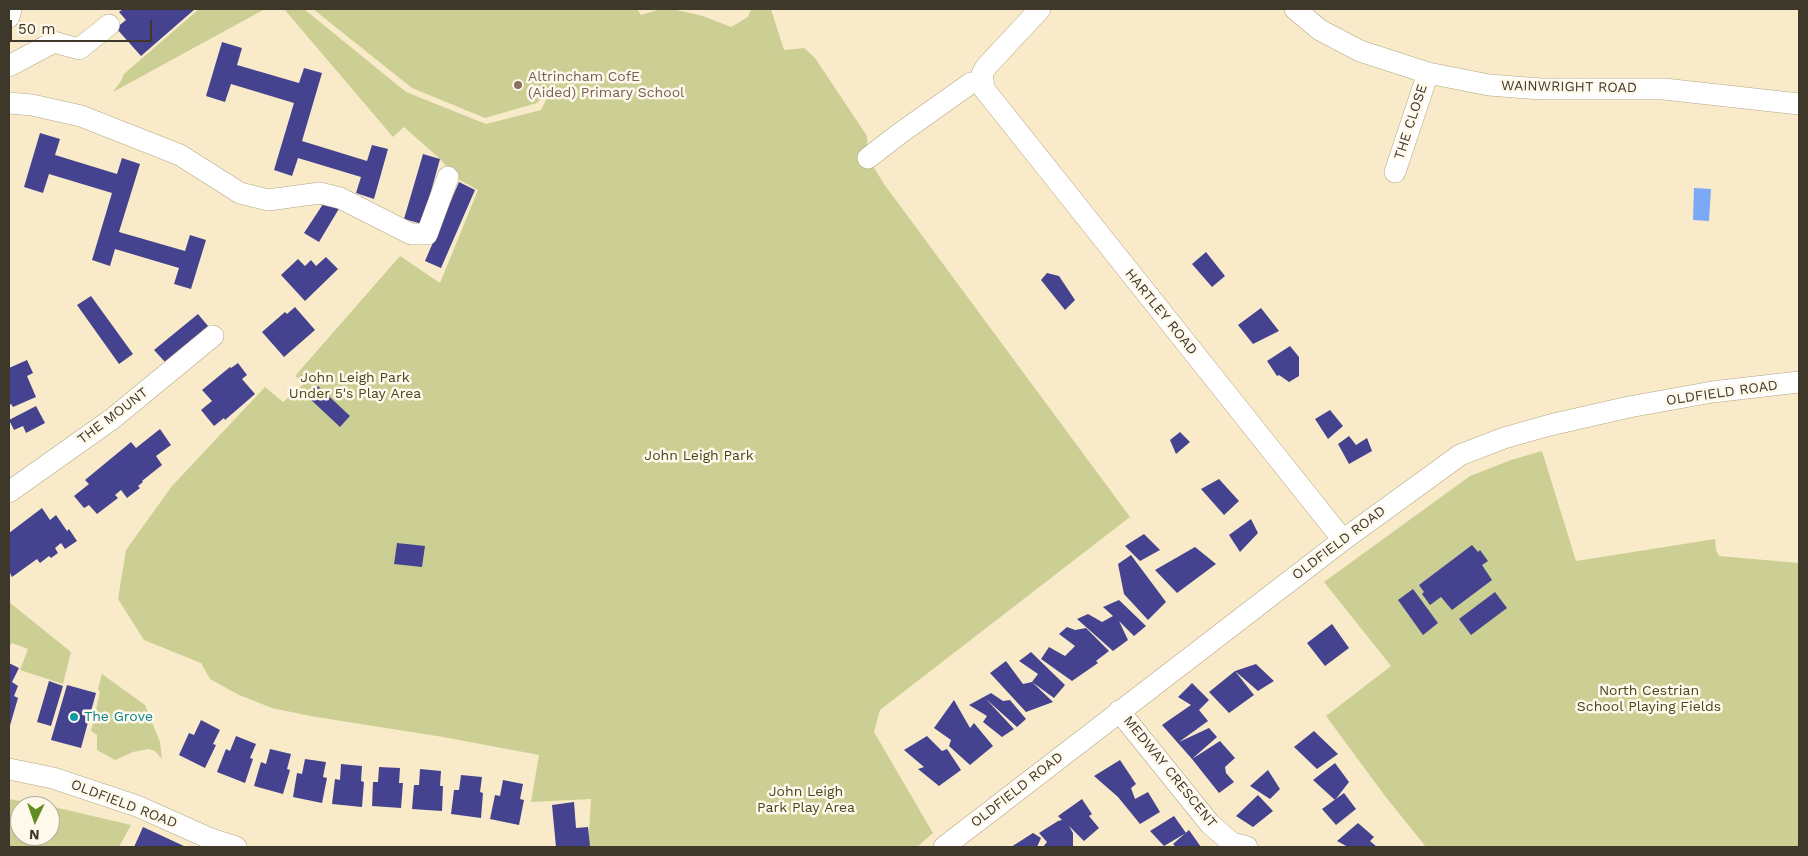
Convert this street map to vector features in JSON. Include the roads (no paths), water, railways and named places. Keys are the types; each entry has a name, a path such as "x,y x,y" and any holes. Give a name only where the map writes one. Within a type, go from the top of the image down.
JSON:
{"street":[{"path":"9,17 11,9"},
{"path":"868,158 971,83 982,82 982,74 986,67 1040,9"},
{"name":"WAINWRIGHT ROAD","path":"1295,9 1320,30 1360,50 1428,73 1489,84 1541,89 1664,89 1799,104"},
{"path":"9,66 54,42 79,49 109,25"},
{"name":"THE CLOSE","path":"1395,172 1428,73"},
{"name":"HARTLEY ROAD","path":"982,82 984,89 992,100 1343,540"},
{"path":"9,103 81,116 180,155 240,193 268,200 320,193 340,198 411,234 426,234 448,177"},
{"name":"THE MOUNT","path":"9,492 112,419 213,336"},
{"name":"OLDFIELD ROAD","path":"944,847 1119,711 1448,462 1474,448 1504,438 1629,406 1712,392 1799,382"},
{"name":"MEDWAY CRESCENT","path":"1119,711 1210,824 1236,846"},
{"name":"OLDFIELD ROAD","path":"9,769 53,778 137,806 210,839 236,847"}],"water":[{"path":"1694,188 1711,189 1709,221 1693,220"}],"place":[{"name":"Altrincham CofE (Aided) Primary School","path":"518,85"},
{"name":"The Grove","path":"74,717"}],"park label":[{"name":"John Leigh Park Under 5's Play Area","path":"355,386"},
{"name":"John Leigh Park","path":"699,456"},
{"name":"North Cestrian School Playing Fields","path":"1649,700"},
{"name":"John Leigh Park Play Area","path":"806,800"}]}
